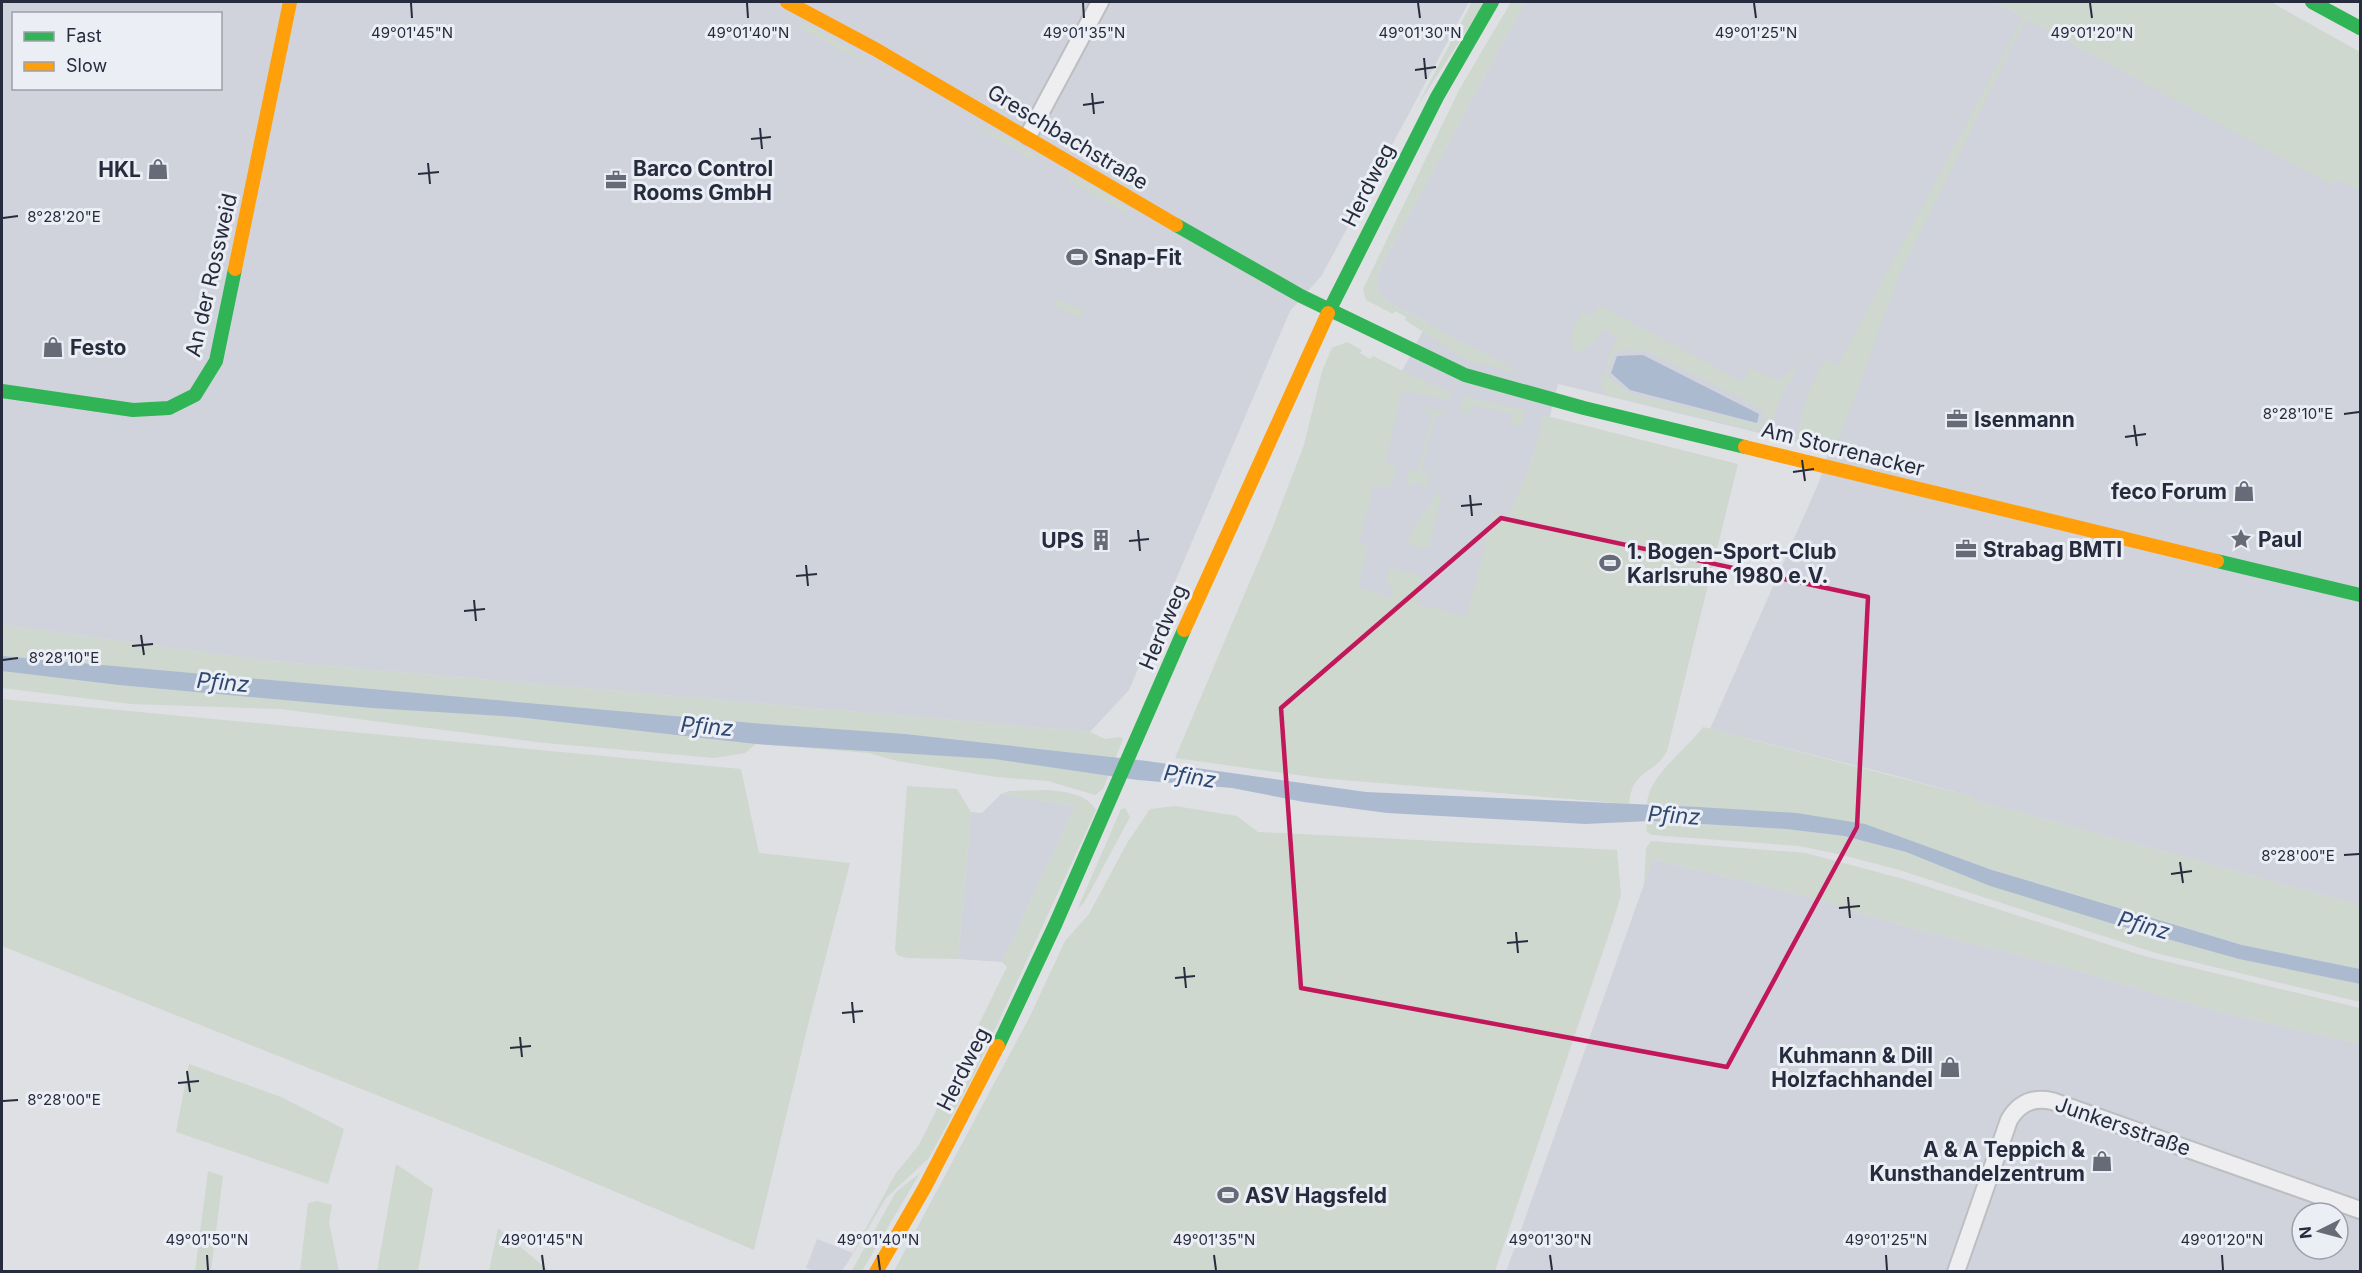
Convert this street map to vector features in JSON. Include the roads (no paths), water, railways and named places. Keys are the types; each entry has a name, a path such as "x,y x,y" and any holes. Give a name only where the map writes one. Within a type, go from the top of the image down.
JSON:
{"main road":[{"name":"An der Rossweid","path":"2,391 133,411 153,410 182,403 195,395 207,379 216,361 290,2"},
{"name":"Greschbachstraße","path":"787,2 1028,136 1196,237 1328,308"},
{"name":"Herdweg","path":"876,1272 942,1157 1002,1041 1116,791 1212,566 1328,308 1444,83 1492,2"},
{"path":"2312,2 2361,28"},
{"name":"Am Storrenacker","path":"1328,308 1423,356 1490,384 2361,595"}],"street":[{"path":"1028,136 1100,2"},
{"name":"Junkersstraße","path":"1956,1272 2009,1120 2020,1106 2038,1098 2361,1210"}],"water":[{"path":"1643,355 1759,414 1757,423 1630,390 1611,373 1617,356"},
{"name":"Pfinz","path":"2,656 764,724 905,734 1147,761 1366,792 1797,813 1865,824 1992,870 2242,945 2360,969 2360,984 2239,959 2110,923 1990,886 1906,852 1844,836 1786,829 1651,821 1585,824 1387,813 1304,802 1232,788 1138,780 994,759 756,744 517,717 372,708 119,685 2,671"}],"place":[{"name":"HKL","path":"158,169"},
{"name":"Barco Control Rooms GmbH","path":"616,180"},
{"name":"Snap-Fit","path":"1077,257"},
{"name":"Festo","path":"53,347"},
{"name":"Isenmann","path":"1957,419"},
{"name":"feco Forum","path":"2244,491"},
{"name":"Paul","path":"2241,539"},
{"name":"UPS","path":"1101,540"},
{"name":"Strabag BMTI","path":"1966,549"},
{"name":"1. Bogen-Sport-Club Karlsruhe 1980 e.V.","path":"1610,563"},
{"name":"Kuhmann & Dill Holzfachhandel","path":"1950,1067"},
{"name":"A & A Teppich & Kunsthandelzentrum","path":"2102,1161"},
{"name":"ASV Hagsfeld","path":"1228,1195"}]}
